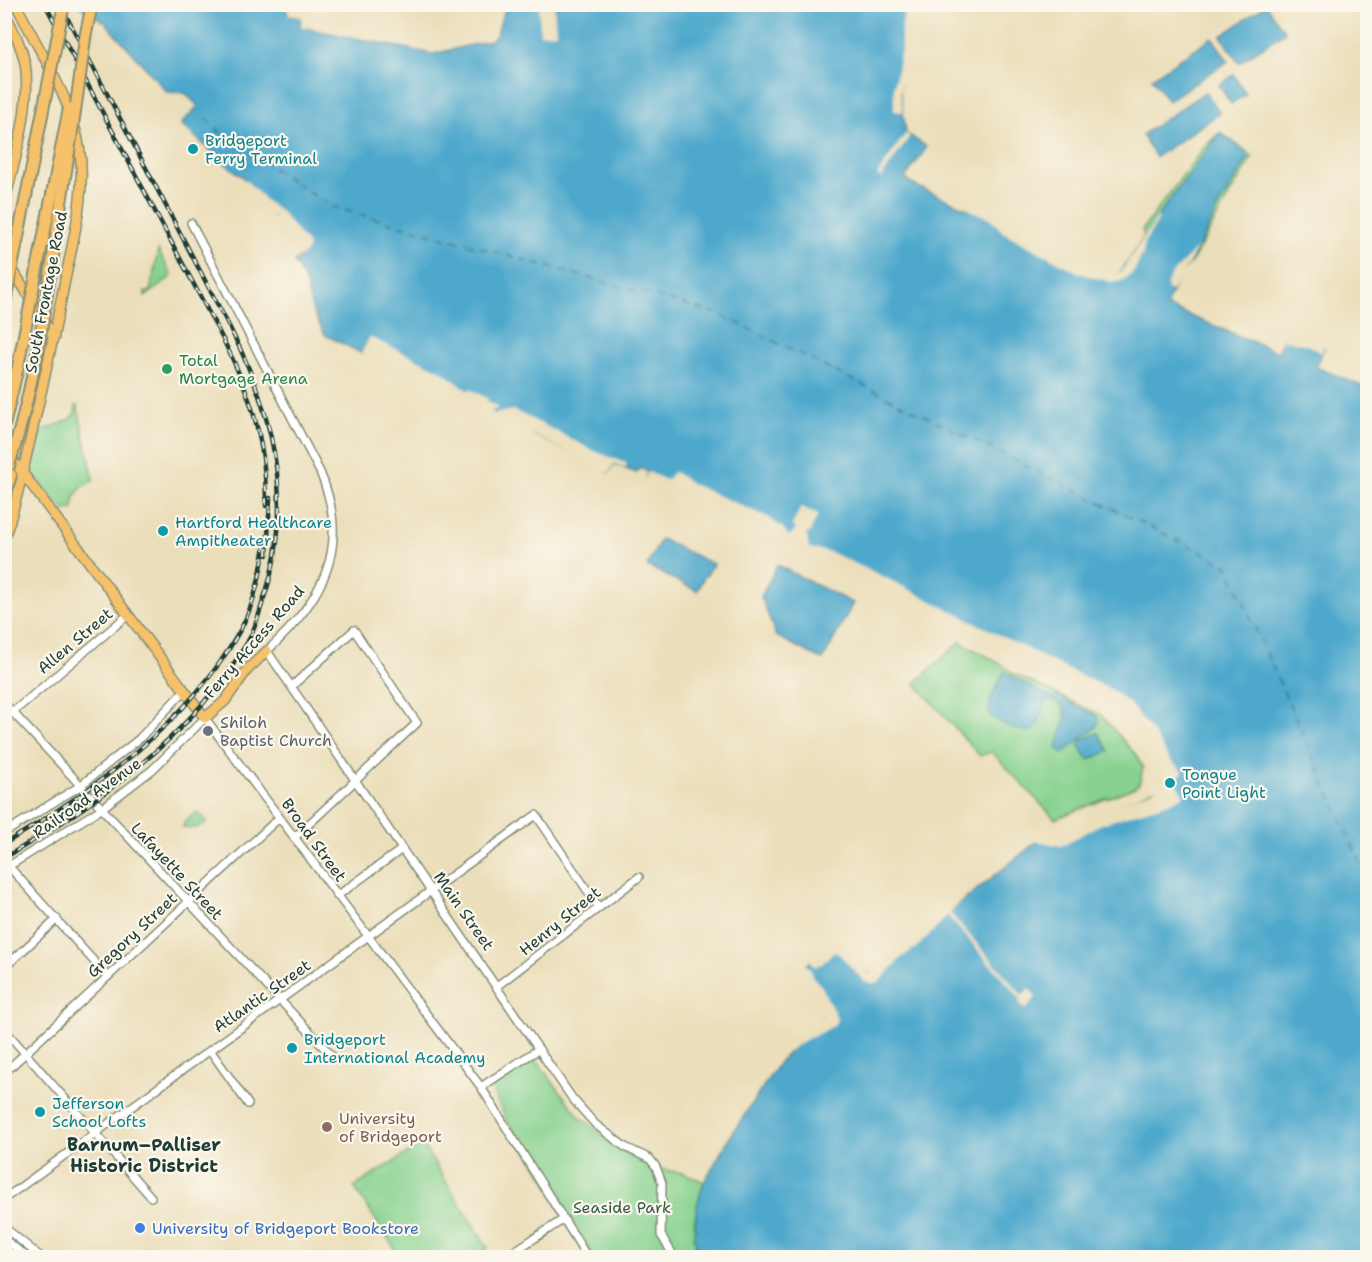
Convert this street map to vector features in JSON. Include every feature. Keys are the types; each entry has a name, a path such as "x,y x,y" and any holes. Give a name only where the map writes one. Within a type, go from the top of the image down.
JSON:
{"highway":[{"path":"4,288 64,4"},
{"path":"4,426 92,4"},
{"path":"4,501 48,286 79,93 85,38"},
{"path":"4,308 9,259"},
{"path":"4,481 21,423"}],"main road":[{"name":"South Frontage Road","path":"4,538 54,338 78,212 82,168 73,119 16,4"},
{"path":"4,12 15,34 24,62 27,92 17,152 4,204"},
{"path":"9,259 54,338"},
{"name":"Broad Street","path":"4,448 206,718"},
{"name":"Ferry Access Road","path":"206,718 225,701 247,670 267,651"}],"street":[{"name":"Ferry Access Road","path":"191,223 320,472 332,508 332,544 326,577 304,614 267,651"},
{"name":"Allen Street","path":"13,712 128,615"},
{"path":"292,686 354,630 417,723 294,838"},
{"name":"Main Street","path":"267,651 572,1098 595,1124 625,1147 650,1159 656,1167 662,1182 661,1235 675,1257"},
{"name":"Railroad Avenue","path":"4,833 80,786 140,739 185,690"},
{"name":"Lafayette Street","path":"4,703 331,1055"},
{"name":"Railroad Avenue","path":"6,866 101,809 152,770 206,718"},
{"name":"Broad Street","path":"206,718 481,1087 588,1257"},
{"name":"Atlantic Street","path":"4,1199 536,815 598,906"},
{"name":"Gregory Street","path":"4,1073 279,818"},
{"path":"337,896 402,849"},
{"path":"6,866 107,976"},
{"name":"Henry Street","path":"497,986 598,906 639,877"},
{"path":"4,968 57,919"},
{"path":"4,1029 151,1197"},
{"path":"481,1087 539,1049"},
{"path":"210,1050 248,1104"},
{"path":"504,1257 564,1219"},
{"path":"4,1227 42,1257"},
{"path":"4,1239 28,1257"}],"green space":[{"path":"1220,132 1253,156 1196,255 1191,262 1179,266 1146,244 1142,230 1205,146"},
{"path":"158,250 172,276 145,297 145,292 150,292"},
{"path":"77,404 94,480 79,491 73,509 65,510 58,505 28,468 38,433 69,420 74,415"},
{"path":"960,642 1003,665 1012,673 1101,715 1136,755 1143,768 1139,784 1055,819 992,752 980,756 915,683"},
{"path":"199,813 207,822 196,828 183,827 185,821"},
{"name":"Seaside Park","path":"535,1059 579,1116 624,1152 654,1168 683,1173 704,1182 696,1210 694,1229 696,1248 700,1257 595,1257 506,1119 491,1087"},
{"path":"422,1144 488,1248 473,1257 400,1257 354,1187"}],"water":[{"path":"77,5 284,5 289,16 301,18 300,27 433,54 492,40 498,32 504,13 511,5 911,5 900,92 906,133 927,147 905,178 914,185 968,209 974,206 1004,227 1105,276 1120,273 1158,216 1219,134 1247,153 1248,158 1220,203 1191,262 1179,276 1166,306 1278,352 1285,334 1324,348 1316,367 1367,388 1367,1257 700,1257 694,1236 697,1205 704,1182 730,1137 780,1061 827,1010 817,999 807,965 835,944 857,966 874,976 1039,840 1160,787 1164,772 1113,709 801,552 803,540 798,536 789,542 646,476 648,472 640,468 636,473 614,464 609,473 451,392 431,373 372,350 363,354 325,335 313,312 304,278 294,262 307,252 306,246 276,214 271,216 248,191 245,179 181,124 198,106 185,93 167,92 105,22"},
{"path":"1266,5 1285,32 1239,63 1221,36"},
{"path":"1212,37 1228,61 1168,101 1152,78"},
{"path":"1234,75 1246,94 1231,104 1219,85"},
{"path":"1205,92 1220,113 1156,157 1142,135"},
{"path":"661,539 713,564 697,591 647,566"},
{"path":"777,565 853,603 823,660 776,636 761,597"},
{"path":"1004,672 1041,693 1054,698 1057,696 1097,716 1099,722 1095,728 1062,754 1057,747 1064,725 1065,712 1063,706 1057,702 1048,700 1033,731 1004,725 989,714 990,700"},
{"path":"1098,733 1109,751 1089,760 1079,746 1082,740"}],"pier":[{"path":"914,4 907,62 900,92 903,112 894,111 894,86 901,50 905,5"},
{"path":"554,6 556,33 540,34 539,7"},
{"path":"906,133 910,136 881,178 877,175"},
{"path":"245,179 267,202 280,211 309,246 306,253 295,262 305,252 304,247 274,215 268,218 252,204 245,192"},
{"path":"975,203 1003,217 1007,225 1103,272 1120,273 1158,216 1158,221 1145,241 1143,253 1133,273 1121,281 1111,282 1079,273 1004,233 990,218 968,209"},
{"path":"1199,246 1172,291 1168,290 1167,284 1172,274"},
{"path":"1285,331 1298,333 1324,345 1322,353 1310,346 1288,340 1282,342"},
{"path":"370,337 440,370 468,391 470,389 488,399 487,401 498,408 491,412 495,414 513,410 594,451 626,463 626,468 614,464 609,473 601,471 537,436 450,395 424,372 419,376 371,353 361,354"},
{"path":"648,472 666,480 674,472 694,485 767,517 783,528 789,536 796,529 792,526 801,507 818,515 809,534 806,533 809,548 830,552 886,578 1110,689 1129,703 1155,736 1169,759 1183,772 1176,782 1184,796 1166,804 1101,824 1061,846 1038,841 1030,843 1038,837 1154,790 1158,785 1162,778 1161,773 1111,711 800,554 800,540 797,539 790,545 783,546 784,543 674,490 663,488 645,479"},
{"path":"974,888 950,913 1022,995 1029,989 1036,997 1025,1009 1018,1001 1021,999 947,915 878,983 864,981 839,954 833,952 821,965 816,967 811,963 820,951 836,941 847,949 870,974 873,974"},
{"path":"805,965 822,987 837,1019 834,1026 801,1042 775,1062 823,1014 824,1010 799,980"}],"ferry route":[{"path":"206,118 224,136 330,206 719,314 1227,565 1368,880"}],"railway":[{"path":"45,4 238,371 259,436 266,506"},
{"path":"4,858 107,791 139,766 198,709 224,677 252,633 273,566 278,532 279,497 276,463 269,429 246,363 231,330 60,4"},
{"path":"267,555 270,498"},
{"path":"4,844 70,802 135,753 193,696 218,665 249,612 265,545"}],"place":[{"name":"Bridgeport Ferry Terminal","path":"193,149"},
{"name":"Total Mortgage Arena","path":"167,369"},
{"name":"Hartford Healthcare Ampitheater","path":"163,531"},
{"name":"Shiloh Baptist Church","path":"208,731"},
{"name":"Tongue Point Light","path":"1170,783"},
{"name":"Bridgeport International Academy","path":"292,1048"},
{"name":"Jefferson School Lofts","path":"40,1112"},
{"name":"University of Bridgeport","path":"327,1127"},
{"name":"University of Bridgeport Bookstore","path":"140,1228"}],"district":[{"name":"Barnum–Palliser Historic District","path":"144,1155"}]}
